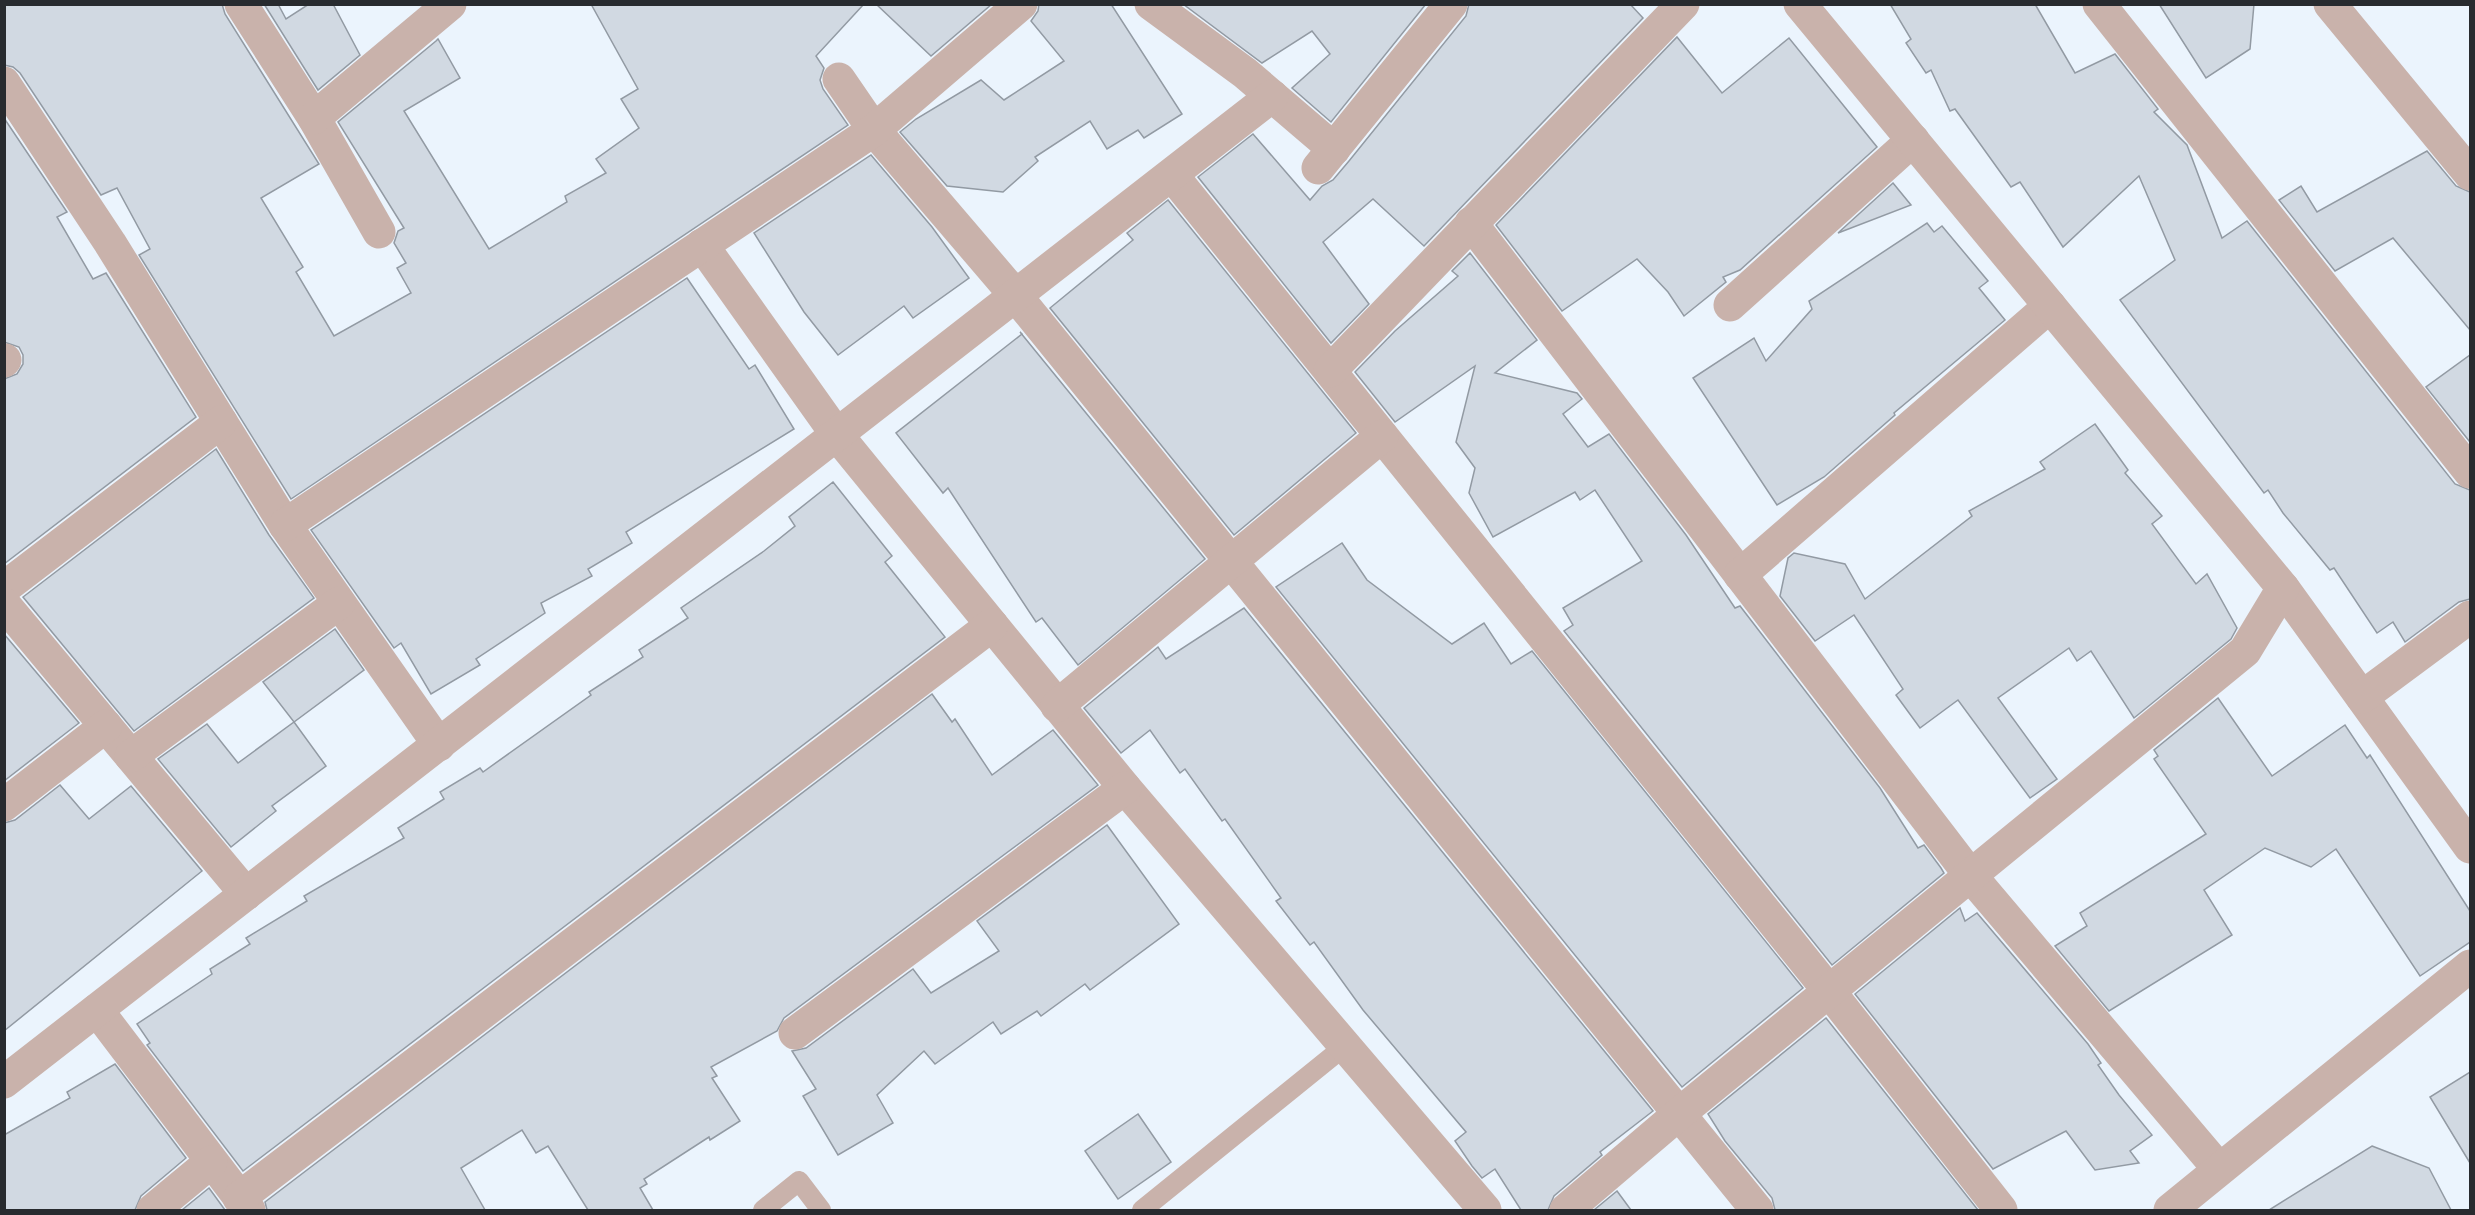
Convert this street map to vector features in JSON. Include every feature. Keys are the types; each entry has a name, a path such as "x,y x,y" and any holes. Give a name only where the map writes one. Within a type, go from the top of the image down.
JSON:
{"street":[{"path":"241,4 314,118 379,232"},
{"path":"314,118 450,4"},
{"path":"285,525 874,130 1021,4"},
{"path":"1151,4 1272,96 1326,159 1451,4"},
{"path":"1330,371 1683,4"},
{"path":"1800,4 2283,588 2470,847"},
{"path":"2099,4 2470,472"},
{"path":"2330,4 2470,174"},
{"path":"839,79 874,130 1016,296 1757,1210"},
{"path":"4,83 110,243 285,525 439,745"},
{"path":"4,1082 1272,96"},
{"path":"1730,305 1912,140"},
{"path":"1172,175 1829,991 2001,1210"},
{"path":"1472,224 1970,875 2219,1169"},
{"path":"702,245 837,435 1125,788 1485,1210"},
{"path":"1740,575 2050,306"},
{"path":"4,588 221,422"},
{"path":"1057,706 1382,436"},
{"path":"1566,1210 1680,1113 2245,651 2283,588"},
{"path":"131,756 339,603"},
{"path":"4,604 246,894"},
{"path":"2362,697 2470,617"},
{"path":"98,1010 244,1204 992,625"},
{"path":"4,805 106,726"},
{"path":"795,1033 1125,788"},
{"path":"2170,1210 2470,966"},
{"path":"153,1210 211,1162"}],"lane":[{"path":"1142,1210 1345,1046"},
{"path":"763,1210 799,1181 822,1210"}],"building":[{"path":"4,4 222,4 225,14 319,164 261,198 303,267 296,272 334,336 411,293 397,268 406,263 394,243 398,231 404,228 338,122 438,39 460,78 404,111 489,249 567,202 565,196 606,173 596,159 639,128 621,99 638,89 591,4 864,4 816,56 824,68 820,80 823,89 848,125 291,499 139,255 150,249 117,188 101,195 20,73 13,67 4,65"},
{"path":"264,4 278,4 286,19 309,4 333,4 360,55 318,90"},
{"path":"876,4 992,4 931,56"},
{"path":"1039,4 1111,4 1182,114 1144,138 1138,130 1107,149 1090,121 1035,157 1038,161 1003,192 947,186 900,132 916,119 981,80 1004,100 1064,61 1031,21 1038,11"},
{"path":"1183,4 1426,4 1331,122 1292,88 1330,54 1312,31 1262,63"},
{"path":"1469,4 1630,4 1643,18 1424,246 1373,199 1323,242 1369,304 1331,343 1198,177 1253,134 1310,200 1322,186 1333,180 1349,161 1466,16"},
{"path":"1890,4 2035,4 2075,73 2115,54 2158,109 2154,112 2187,145 2222,238 2247,221 2455,484 2470,490 2470,599 2459,602 2405,642 2393,622 2377,633 2334,568 2330,570 2283,513 2268,490 2264,493 2120,300 2175,260 2139,176 2063,247 2020,182 2011,187 1955,109 1950,111 1931,70 1926,73 1906,43 1911,39"},
{"path":"2159,4 2254,4 2250,49 2206,78"},
{"path":"1677,37 1722,93 1789,38 1877,147 1740,270 1723,277 1726,282 1684,316 1668,292 1637,259 1562,311 1496,225"},
{"path":"4,118 67,212 57,217 93,279 106,273 196,417 4,564 4,379 17,374 23,364 23,355 19,347 4,342"},
{"path":"2427,151 2456,186 2470,192 2470,330 2393,238 2335,271 2279,200 2301,186 2317,212"},
{"path":"871,155 932,227 969,278 913,318 904,306 838,355 804,312 754,233"},
{"path":"1893,183 1911,205 1838,233"},
{"path":"1168,200 1356,433 1234,535 1050,308 1133,240 1127,233"},
{"path":"1927,223 1934,232 1942,226 1988,281 1979,288 2005,320 1894,413 1895,415 1824,477 1777,505 1693,378 1754,338 1766,361 1812,309 1809,301"},
{"path":"1470,253 1537,340 1495,373 1577,393 1582,399 1563,414 1588,447 1609,434 1686,535 1735,608 1740,606 1880,788 1918,848 1924,845 1944,873 1832,965 1564,631 1573,625 1563,608 1642,561 1595,490 1580,500 1575,492 1493,537 1469,493 1475,468 1456,442 1475,366 1395,422 1355,372 1395,331 1458,276 1452,271"},
{"path":"687,278 749,369 755,365 794,429 626,532 632,543 588,569 592,576 541,603 545,613 476,659 480,665 431,694 401,643 394,648 311,530"},
{"path":"1022,334 1205,559 1078,665 1042,618 1036,622 948,488 943,493 896,433"},
{"path":"2470,355 2470,442 2426,387"},
{"path":"2095,424 2128,470 2125,473 2162,516 2152,524 2196,584 2207,574 2237,628 2231,639 2134,718 2091,651 2077,661 2069,648 1998,698 2057,779 2030,798 1958,700 1920,728 1896,695 1903,689 1854,615 1815,641 1780,596 1788,558 1794,553 1845,564 1865,599 1972,516 1969,511 2045,469 2040,462"},
{"path":"216,449 269,535 314,598 134,731 23,597"},
{"path":"833,482 892,556 885,562 945,637 243,1171 147,1045 150,1043 137,1024 212,974 210,969 250,944 246,938 307,901 304,896 404,838 398,828 444,799 440,792 480,768 483,772 591,695 589,692 643,657 639,650 688,618 681,608 764,551 795,526 789,517"},
{"path":"1342,543 1367,580 1452,644 1484,623 1511,664 1532,651 1803,988 1682,1087 1276,587"},
{"path":"1244,608 1653,1111 1600,1152 1602,1155 1554,1196 1548,1210 1521,1210 1495,1169 1482,1178 1472,1166 1455,1141 1466,1132 1363,1010 1314,942 1310,945 1276,901 1281,898 1225,819 1222,821 1185,769 1180,773 1150,730 1121,753 1084,708 1158,647 1166,659"},
{"path":"335,629 364,670 294,722 263,682"},
{"path":"4,634 79,723 4,781"},
{"path":"932,694 952,722 955,719 992,775 1053,730 1098,785 784,1018 777,1031 711,1067 717,1076 712,1078 740,1121 710,1140 709,1137 644,1179 647,1184 640,1188 653,1210 588,1210 548,1146 536,1153 522,1130 461,1168 485,1210 267,1210 265,1202"},
{"path":"2218,698 2272,776 2345,725 2367,758 2370,755 2470,911 2470,942 2420,976 2336,849 2311,867 2265,848 2204,890 2232,935 2109,1011 2055,946 2087,926 2080,913 2206,834 2154,759 2158,756 2154,750"},
{"path":"294,722 326,766 272,806 276,811 231,847 158,759 207,724 238,763"},
{"path":"60,785 89,819 131,786 202,871 4,1031 4,823 15,820"},
{"path":"1107,825 1179,924 1090,990 1085,984 1041,1016 1037,1011 1001,1034 993,1022 935,1064 924,1051 877,1095 893,1123 838,1155 803,1096 816,1089 792,1051 806,1048 913,969 931,993 999,951 977,921"},
{"path":"1960,908 1965,921 1977,913 2088,1044 2101,1063 2098,1065 2119,1095 2152,1135 2130,1151 2139,1163 2095,1170 2066,1131 1993,1169 1855,994"},
{"path":"1826,1018 1978,1210 1775,1210 1772,1198 1725,1141 1708,1114"},
{"path":"115,1064 186,1158 141,1196 135,1210 4,1210 4,1135 70,1098 67,1092"},
{"path":"2470,1072 2470,1163 2430,1097"},
{"path":"1138,1114 1171,1162 1118,1199 1085,1151"},
{"path":"2372,1146 2429,1168 2451,1210 2269,1210"},
{"path":"209,1188 225,1210 182,1210"},
{"path":"1617,1191 1631,1210 1594,1210"}]}
